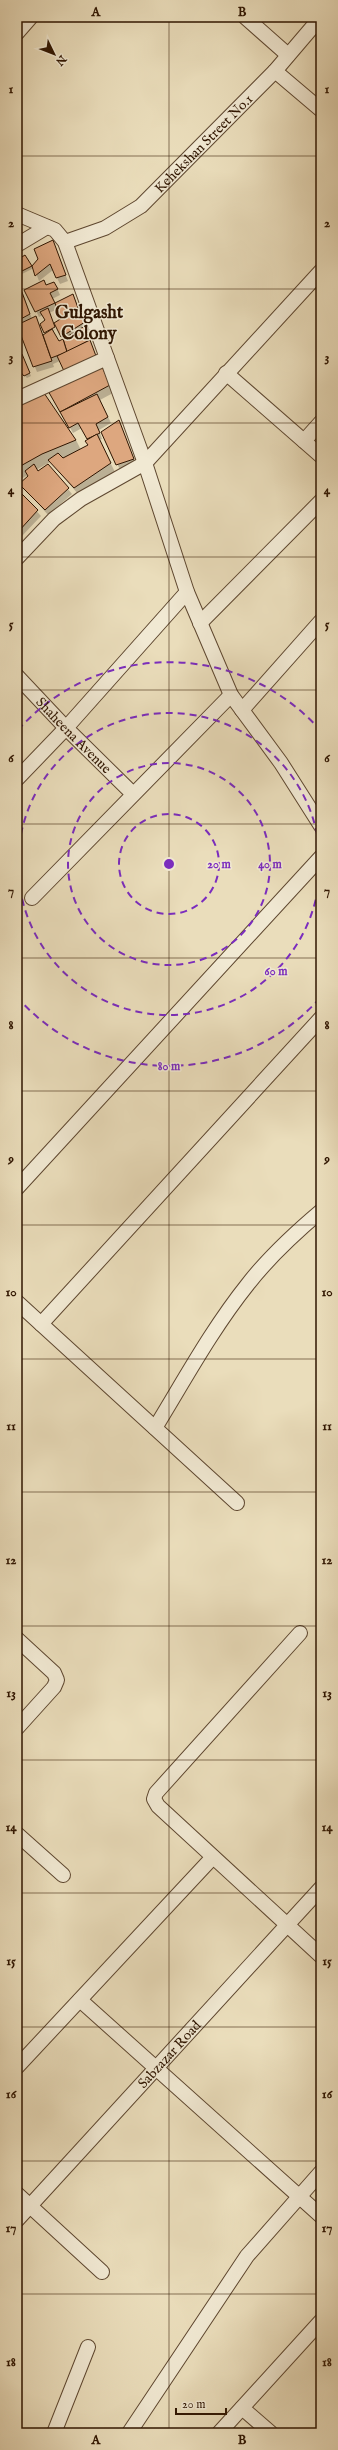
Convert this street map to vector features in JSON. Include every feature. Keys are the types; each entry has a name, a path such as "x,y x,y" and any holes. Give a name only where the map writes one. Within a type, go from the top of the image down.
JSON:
{"street":[{"path":"17,33 31,17"},
{"path":"245,17 288,55"},
{"name":"Kehekshan Street No.1","path":"65,242 105,228 141,206 275,71 321,17"},
{"path":"275,71 321,110"},
{"path":"17,214 61,236 65,242 145,463 187,592 231,695 281,763 321,826"},
{"path":"17,245 47,228"},
{"path":"17,558 54,519 81,498 145,463 321,271"},
{"path":"17,399 107,358"},
{"path":"226,373 321,456"},
{"path":"304,441 321,422"},
{"path":"200,623 321,501"},
{"path":"17,779 66,728 187,592"},
{"path":"242,710 321,621"},
{"name":"Shaheena Avenue","path":"17,676 66,728 132,794"},
{"path":"32,898 132,794 231,695"},
{"path":"17,1188 321,857"},
{"path":"40,1324 321,1018"},
{"path":"155,1428 214,1330 248,1284 286,1241 321,1211"},
{"path":"17,1302 237,1502"},
{"path":"300,1633 156,1793 154,1799 158,1806 321,1956"},
{"path":"17,1639 54,1673 57,1680 54,1687 17,1728"},
{"path":"17,1834 63,1875"},
{"path":"17,2067 213,1857"},
{"name":"Sabzazar Road","path":"17,2220 321,1888"},
{"path":"80,2000 321,2216"},
{"path":"129,2433 247,2256 321,2172"},
{"path":"17,2194 102,2272"},
{"path":"219,2433 321,2320"},
{"path":"54,2433 88,2347"},
{"path":"242,2408 271,2433"}],"building":[{"path":"53,240 66,275 56,278 50,264 35,276 32,266 38,259 34,249"},
{"path":"25,255 32,266 18,273 17,260"},
{"path":"44,280 46,285 54,282 58,289 50,293 55,303 35,312 24,290"},
{"path":"20,287 30,314 17,321 17,288"},
{"path":"73,294 78,308 61,319 55,303"},
{"path":"48,308 55,327 44,333 40,324 45,320 40,312"},
{"path":"78,308 85,322 61,337 54,323"},
{"path":"36,316 52,361 33,367 17,325"},
{"path":"85,326 90,340 67,352 63,339"},
{"path":"52,329 59,341 63,339 67,352 51,358 43,335"},
{"path":"90,340 96,356 64,371 57,356"},
{"path":"22,354 30,373 24,376 17,368 17,357"},
{"path":"101,364 110,385 60,412 47,389"},
{"path":"44,393 76,440 42,454 17,468 17,406"},
{"path":"97,394 108,417 96,424 100,433 87,439 78,423 69,428 60,412"},
{"path":"119,420 134,459 116,465 101,432"},
{"path":"97,434 111,463 74,488 48,460 58,453 63,458 88,445 85,441"},
{"path":"34,464 38,471 48,464 69,488 45,510 19,484 28,476 25,471"},
{"path":"17,489 38,510 18,532 17,531"}],"district":[{"name":"Gulgasht Colony","path":"89,322"}]}
